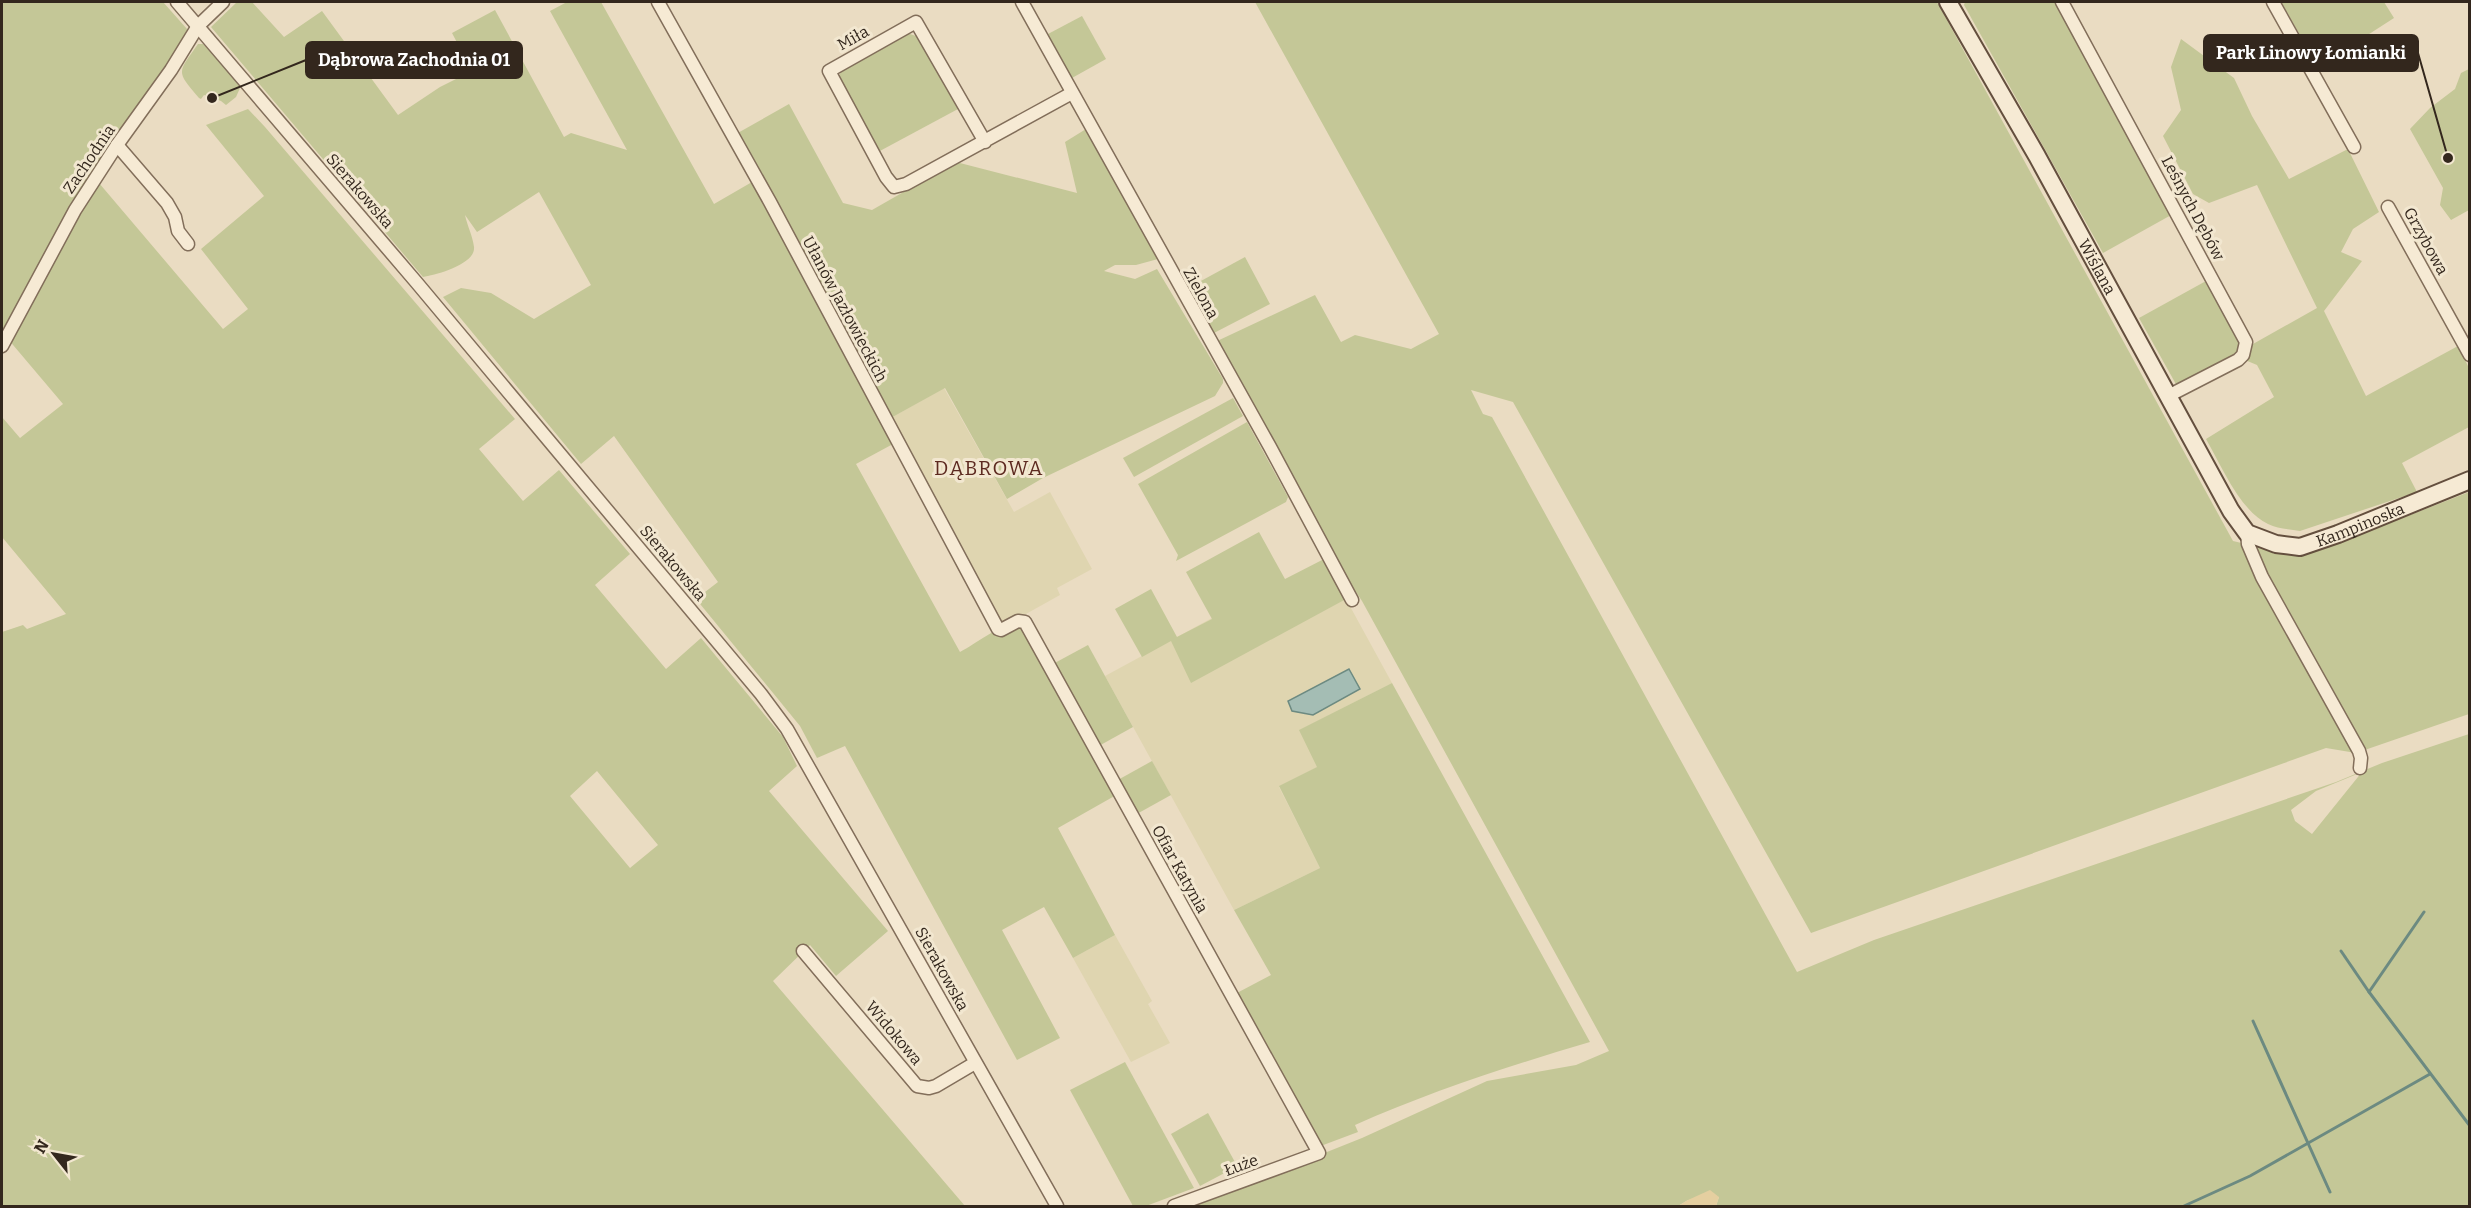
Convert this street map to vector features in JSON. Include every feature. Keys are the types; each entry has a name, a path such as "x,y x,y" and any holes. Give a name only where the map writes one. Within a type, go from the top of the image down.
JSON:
{"main road":[{"name":"Wiślana","path":"1948,2 2037,156 2237,522 2247,533"},
{"name":"Kampinoska","path":"2247,533 2276,544 2300,547 2338,534 2469,480"}],"street":[{"name":"Sierakowska","path":"177,2 417,283 795,740 1057,1206"},
{"name":"Zachodnia","path":"2,346 64,229 117,145 171,70 198,26 223,2"},
{"name":"Ułanów Jazłowieckich","path":"658,2 776,213 992,619 998,629 1002,630"},
{"name":"Zielona","path":"1022,2 1352,600"},
{"name":"Leśnych Dębów","path":"2062,2 2246,342 2243,355 2238,360 2168,396"},
{"path":"2273,2 2354,147"},
{"name":"Miła","path":"985,142 916,22 829,71 886,177 894,187 906,184 985,142 1072,93"},
{"path":"117,145 167,203 176,217 178,231 188,244"},
{"name":"Grzybowa","path":"2388,207 2469,355"},
{"path":"2247,533 2248,544 2262,577 2359,751 2360,768"},
{"name":"Ofiar Katynia","path":"1002,630 1018,621 1025,622 1319,1153"},
{"name":"Widokowa","path":"803,951 917,1086 928,1088 936,1086 975,1063"},
{"name":"Łuże","path":"1174,1206 1319,1153"}],"shaded area":[{"path":"944,388 1014,512 1050,492 1092,569 1057,588 1060,595 1001,628 889,419"},
{"path":"1346,599 1392,683 1300,730 1318,767 1279,787 1320,868 1234,910 1105,676 1212,618"},
{"path":"1115,935 1152,1001 1148,1004 1170,1043 1131,1062 1073,958"}],"green space":[{"path":"2,2 163,2 187,29 187,34 179,52 70,209 2,332"},
{"path":"237,2 252,2 284,37 322,11 398,115 440,87 472,71 452,33 495,10 564,137 571,133 627,150 550,11 567,2 601,2 714,204 752,182 893,444 856,464 960,652 1000,629 1017,624 1025,625 1118,794 1058,828 1115,935 1073,958 1044,907 1002,930 1060,1038 1017,1060 845,746 817,758 800,726 696,599 718,582 614,436 581,464 443,297 461,288 491,293 534,319 591,285 539,192 477,232 465,215 474,247 469,259 454,268 423,277 211,27"},
{"path":"1255,2 1937,2 2233,541 2292,555 2318,551 2469,492 2469,714 2356,753 2326,748 1811,933 1513,402 1471,390 1483,414 1492,417 1797,972 1874,940 2336,782 2382,763 2469,734 2469,1206 1716,1206 1719,1197 1688,1200 1678,1206 1192,1206 1362,1138 1487,1081 1576,1065 1609,1051 1362,601 1334,559 1215,342 1315,295 1341,342 1355,335 1411,349 1439,334","holes":["2362,772 2312,834 2295,821 2291,810 2316,791"]},
{"path":"1965,2 2056,2 2173,214 2103,253 1964,5"},
{"path":"2281,2 2384,2 2394,18 2318,67"},
{"path":"1082,16 1106,59 1072,78 1048,34"},
{"path":"907,33 919,37 958,109 878,152 838,79 842,69"},
{"path":"2181,39 2234,78 2252,116 2289,179 2348,149 2379,212 2353,229 2341,252 2362,261 2324,311 2366,396 2458,346 2469,368 2469,427 2402,463 2417,492 2300,531 2276,527 2258,518 2240,498 2206,439 2274,397 2257,365 2245,360 2253,344 2317,308 2257,185 2209,203 2193,194 2163,136 2181,110 2171,67"},
{"path":"198,44 203,44 237,80 240,88 236,97 226,105 204,95 201,99 199,98 183,76 183,66"},
{"path":"2469,69 2469,210 2451,220 2440,205 2443,188 2410,129 2430,108 2455,89 2461,73"},
{"path":"789,104 843,203 872,210 956,162 1077,193 1065,142 1086,129 1158,259 1136,265 1115,265 1104,271 1135,279 1157,269 1223,379 1215,396 1043,478 1007,499 945,388 889,419 736,134"},
{"path":"248,109 265,127 515,419 479,449 523,501 559,470 630,554 595,585 666,669 701,638 783,737 797,766 769,791 888,931 836,976 810,945 773,981 965,1206 2,1206 2,632 23,625 27,629 66,614 2,537 2,417 20,438 63,404 8,339 67,231 99,183 223,329 248,309 201,249 264,196 206,125","holes":["597,771 658,845 630,868 570,796"]},
{"path":"1245,257 1270,304 1212,334 1188,288"},
{"path":"2206,281 2244,345 2242,350 2177,386 2139,318"},
{"path":"1233,398 1243,416 1134,477 1123,458"},
{"path":"1247,422 1288,497 1286,502 1176,561 1178,555 1138,484"},
{"path":"1259,532 1285,579 1324,559 1346,599 1191,683 1171,641 1142,657 1115,609 1151,589 1177,637 1212,619 1186,572"},
{"path":"1088,645 1133,727 1097,747 1051,665"},
{"path":"1392,683 1590,1042 1412,1101 1355,1125 1358,1132 1318,1147 1235,994 1271,975 1234,910 1320,868 1279,786 1317,767 1299,730"},
{"path":"1152,761 1171,795 1135,815 1116,781"},
{"path":"1125,1062 1194,1188 1146,1206 1133,1206 1070,1090"},
{"path":"1208,1113 1236,1164 1234,1168 1200,1186 1171,1134"}],"sand":[{"path":"1710,1190 1719,1197 1716,1206 1678,1206 1688,1200"}],"water":[{"path":"1349,669 1360,689 1313,715 1292,711 1288,701"}],"waterway":[{"path":"2424,912 2369,992 2470,1126"},
{"path":"2341,951 2369,992"},
{"path":"2253,1021 2330,1192"},
{"path":"2184,1206 2250,1176 2430,1074"}],"place":[{"name":"Dąbrowa Zachodnia 01","path":"212,98"},
{"name":"Park Linowy Łomianki","path":"2448,158"}],"district":[{"name":"DĄBROWA","path":"989,468"}]}
